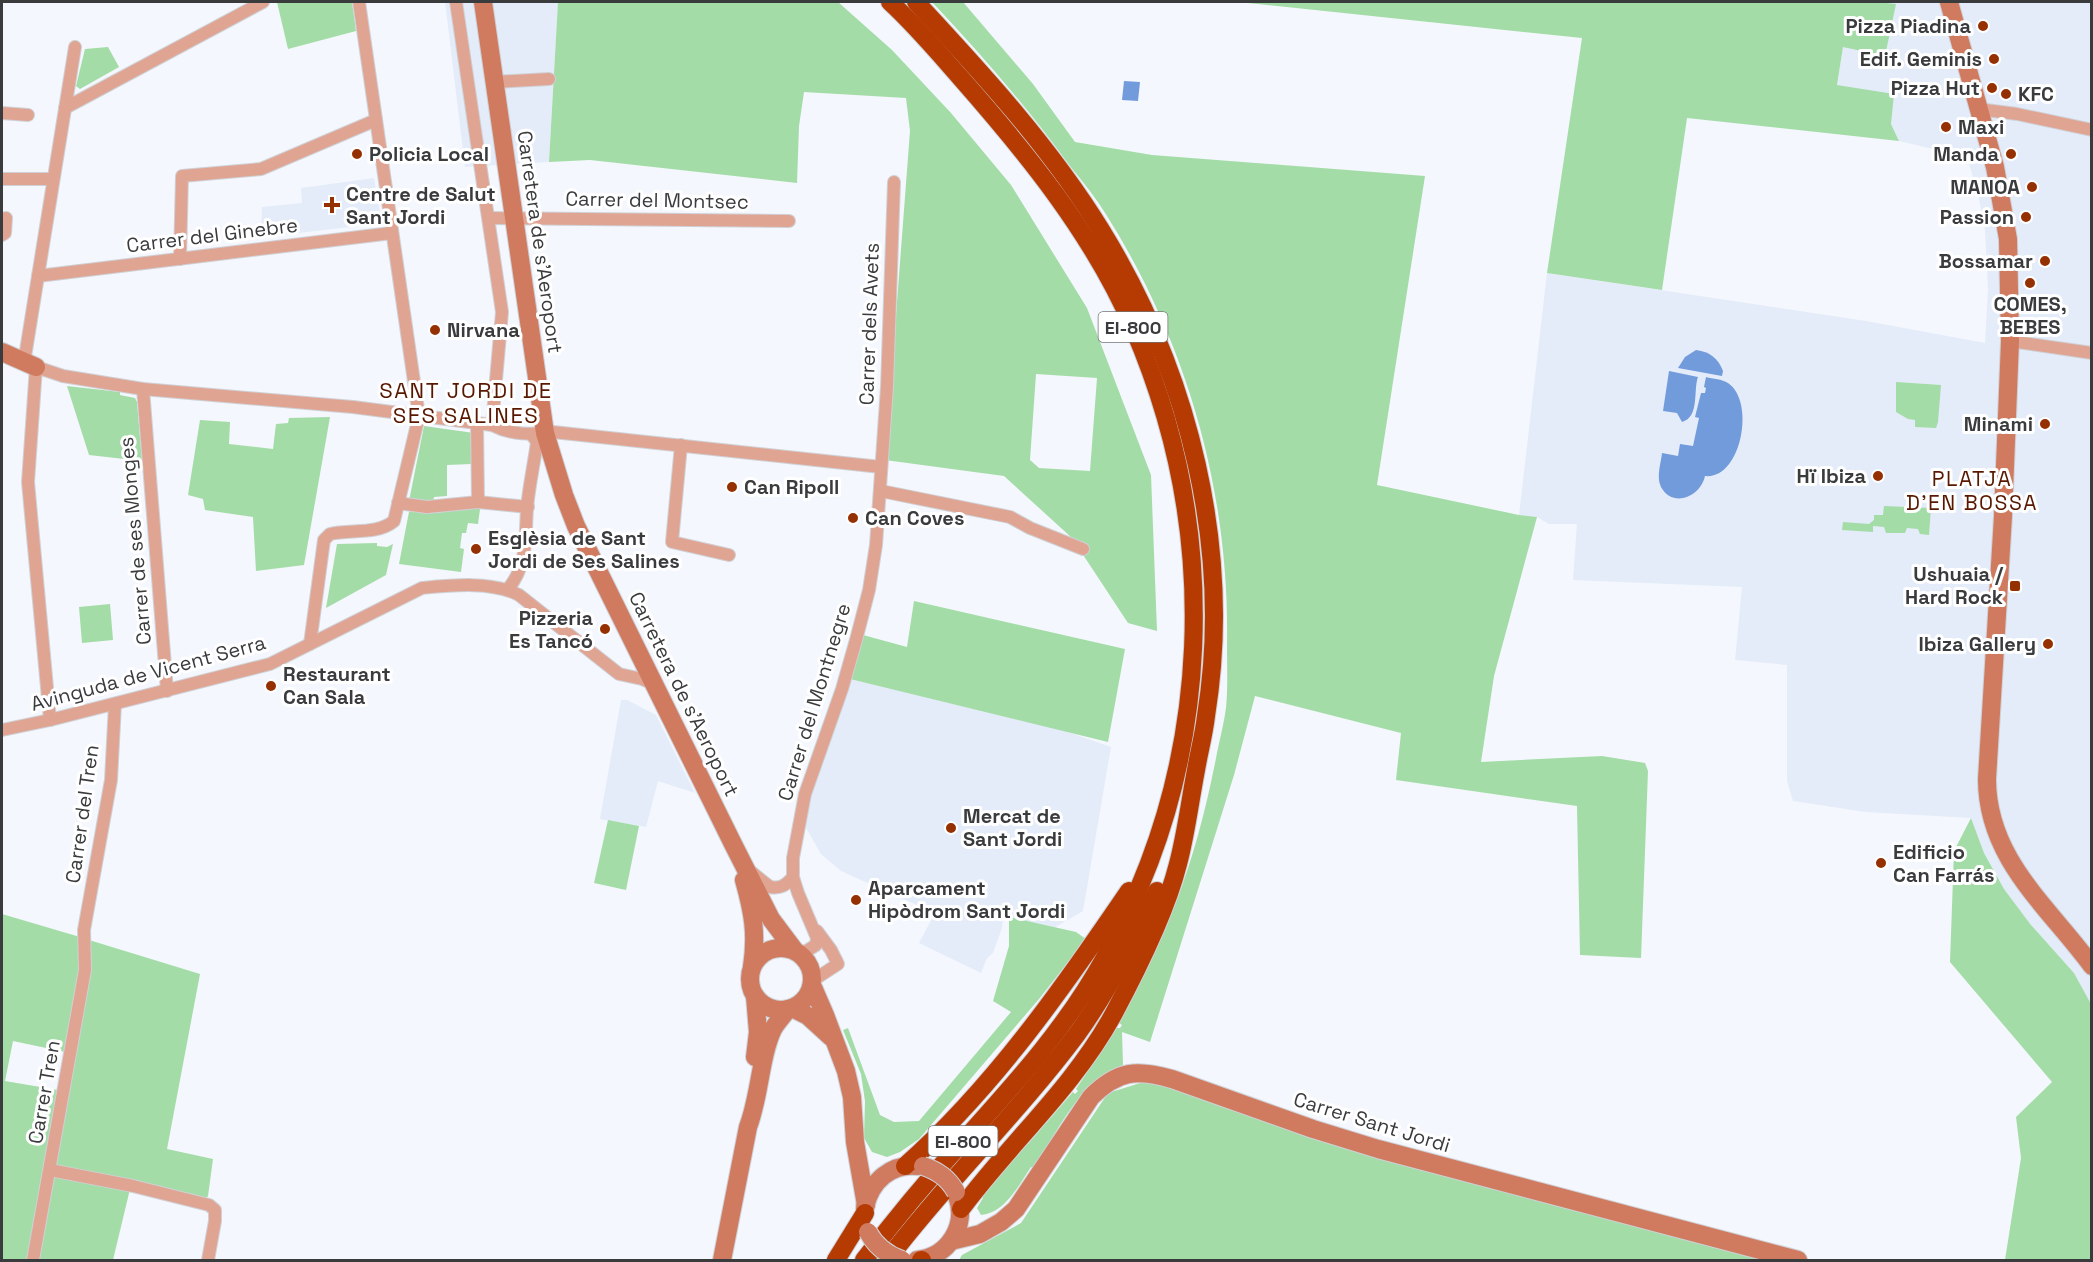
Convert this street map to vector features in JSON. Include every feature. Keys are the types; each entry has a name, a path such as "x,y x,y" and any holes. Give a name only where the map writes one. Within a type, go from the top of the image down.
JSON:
{"highway":[{"name":"EI-800","path":"864,1260 921,1189 1031,1064 1063,1023 1104,960 1130,910 1153,855 1174,783 1188,711 1194,653 1194,596 1189,530 1180,477 1166,418 1152,374 1132,325 1107,276 1050,187 1008,132 890,2"},
{"name":"EI-800","path":"887,1260 936,1199 1045,1075 1098,1003 1122,964 1161,883 1190,799 1207,715 1213,634 1208,527 1199,476 1184,414 1149,319 1100,228 1065,177 989,82 916,2"},
{"path":"959,1205 1054,1100 1089,1054 1113,1015 1156,926 1178,866 1190,799"},
{"path":"908,1167 1008,1057 1092,946 1153,855"},
{"path":"836,1260 865,1209"}],"street":[{"path":"235,15 237,2"},
{"path":"65,108 263,2"},
{"path":"310,644 324,540 330,534 387,527 394,521 419,416 358,2"},
{"path":"456,2 502,312 492,425"},
{"name":"Carretera de s'Aeroport","path":"483,2 514,217 539,434 576,526 733,843"},
{"path":"1949,2 1995,167 2007,224 2010,341 1988,802 1997,834 2016,873 2091,966"},
{"path":"50,720 27,482 30,365 38,276 75,46"},
{"path":"494,82 549,79"},
{"path":"1978,109 2005,112 2091,130"},
{"path":"2,113 28,115"},
{"path":"180,259 182,176 261,169 376,120"},
{"path":"2,179 53,179"},
{"name":"Carrer dels Avets","path":"881,467 887,387 894,182"},
{"name":"Carrer del Montsec","path":"489,218 789,221"},
{"path":"2,235 5,233 6,219"},
{"name":"Carrer del Ginebre","path":"38,276 392,233"},
{"path":"2010,341 2091,353"},
{"path":"2,352 30,365 63,376 143,389 352,407 492,425 504,431 539,434 553,432 881,467"},
{"name":"Carrer de ses Monges","path":"143,389 167,691"},
{"path":"477,424 478,502"},
{"path":"508,589 518,577 526,545 528,507 539,434"},
{"path":"681,445 672,542 729,555"},
{"name":"Carrer del Montnegre","path":"796,952 805,952 816,945 817,938 793,877 796,838 805,794 842,689 869,590 881,491 881,467"},
{"path":"881,491 1010,517 1030,528 1083,549"},
{"path":"398,503 427,507 478,502 528,507"},
{"name":"Avinguda de Vicent Serra","path":"2,730 115,704 270,663 422,588 485,586 508,589 519,595 619,674 654,684"},
{"name":"Carrer del Tren","path":"84,930 111,780 115,704"},
{"path":"733,843 771,919 808,964 812,983 846,1071 852,1097 855,1142 868,1232 885,1252 917,1260 950,1248 958,1228 959,1205"},
{"path":"733,843 754,920 755,937 750,979 755,996 758,1032 750,1114"},
{"path":"745,866 770,887 787,885 793,877"},
{"name":"Carrer del Montnegre","path":"811,922 838,964 812,983"},
{"name":"Carrer Tren","path":"33,1260 85,970 84,930"},
{"path":"752,970 764,954 774,949 796,952"},
{"path":"722,1260 750,1114 769,1040 775,1026 790,1009 805,999 812,983"},
{"path":"755,996 769,1008 790,1009 813,1020 832,1038"},
{"name":"Carrer Sant Jordi","path":"950,1248 1002,1222 1023,1200 1091,1097 1103,1085 1133,1072 1152,1073 1172,1079 1303,1126 1378,1149 1798,1260"},
{"path":"855,1142 860,1152 872,1164 908,1167 939,1173 951,1185 959,1205 976,1224 988,1225 1002,1222"},
{"path":"865,1209 873,1186 887,1173 908,1167"},
{"path":"50,1170 133,1186 209,1205 214,1210 215,1221 208,1260"}],"shaded area":[{"path":"445,2 558,2 549,162 465,167"},
{"path":"1877,2 2091,2 2091,1004 2074,973 2031,925 2004,889 1984,853 1971,818 1866,812 1793,801 1787,781 1787,665 1735,660 1742,587 1573,580 1577,524 1549,524 1537,517 1519,515 1547,273 1866,321 1985,343 1988,289 1985,231 1978,193 1967,157 1899,141 1891,124 1837,85 1843,47 1896,5"},
{"name":"Centre de Salut Sant Jordi","path":"374,178 381,219 375,220 376,224 273,236 272,233 261,234 262,207 302,203 301,188"},
{"name":"Mercat de Sant Jordi","path":"850,679 1062,730 1111,747 1083,911 1054,928 1003,916 1002,928 993,953 987,958 981,973 919,943 935,913 841,871 821,854 802,821"},
{"path":"621,700 627,700 656,715 695,793 658,781 646,827 600,819"}],"green space":[{"path":"277,2 352,2 356,31 288,49"},
{"path":"558,2 838,2 892,50 951,113 1011,185 1087,308 1151,475 1157,631 1128,623 1072,538 1004,476 885,460 910,131 906,98 804,92 799,126 797,183 590,160 549,162","holes":["1036,374 1097,378 1090,471 1039,468 1030,460"]},
{"path":"932,2 963,2 1033,84 1075,142 1152,155 1425,176 1377,485 1537,517 1494,676 1481,762 1602,756 1645,763 1648,771 1641,958 1580,955 1577,806 1396,780 1401,733 1255,696 1234,775 1150,1042 1122,1032 1123,1065 1094,1082 1082,1095 1034,1168 1031,1167 1011,1197 997,1209 981,1215 977,1208 983,1198 980,1195 1073,1092 1075,1094 1078,1091 1076,1089 1117,1028 1122,1025 1119,1023 1156,950 1175,905 1209,792 1225,714 1227,700 1226,589 1221,533 1212,477 1198,422 1181,369 1136,265 1107,216 1038,123"},
{"path":"1238,2 1877,2 1896,4 1885,56 1843,47 1837,85 1894,94 1891,124 1899,141 1687,118 1662,290 1547,273 1582,38"},
{"path":"108,47 119,67 80,89 76,86 85,49"},
{"path":"1896,382 1941,385 1936,428 1915,427 1915,420 1896,412"},
{"path":"67,386 120,392 120,395 135,398 142,461 89,455"},
{"path":"330,417 304,565 256,571 253,517 205,510 203,499 188,495 200,420 230,422 229,444 273,449 276,424 288,423 289,418"},
{"path":"424,426 474,433 472,477 471,464 447,465 447,496 434,497 433,503 409,501"},
{"path":"1884,506 1931,508 1929,535 1920,534 1918,529 1907,528 1905,533 1886,533 1884,527 1873,526 1873,532 1842,530 1843,522 1869,524 1874,520 1874,515 1883,515"},
{"path":"414,509 439,513 451,509 480,509 478,524 468,523 466,533 462,533 460,548 464,549 461,572 399,564 409,512"},
{"path":"377,543 377,546 387,547 393,544 386,575 326,608 337,544"},
{"path":"914,601 1125,649 1108,742 850,679 863,635 907,647"},
{"path":"110,604 113,640 82,643 79,607"},
{"path":"1971,818 1984,853 2004,889 2031,925 2074,973 2091,1004 2091,1260 2005,1260 2021,1158 2016,1117 2052,1082 1950,962 1954,851"},
{"path":"608,820 639,826 626,890 594,883"},
{"path":"2,914 80,937 78,977 65,1052 13,1041 5,1081 58,1090 27,1260 2,1260"},
{"path":"1009,917 1076,932 1086,939 1039,999 919,1139 900,1152 887,1157 872,1152 864,1138 865,1101 861,1074 843,1030 848,1028 880,1115 894,1122 919,1121 1011,1012 993,1001 1009,946"},
{"path":"89,940 200,974 167,1149 213,1159 208,1196 204,1201 57,1166 56,1156"},
{"path":"1150,1080 1774,1260 959,1260 962,1255 1021,1223 1108,1093"},
{"path":"54,1175 130,1189 113,1260 37,1260"}],"water":[{"path":"1124,81 1140,82 1138,101 1122,100"},
{"path":"1696,350 1705,352 1716,359 1723,371 1722,376 1678,368 1685,357"},
{"path":"1669,371 1698,377 1694,409 1688,419 1682,422 1677,413 1663,411"},
{"path":"1706,377 1728,383 1737,393 1743,422 1740,438 1728,466 1717,474 1705,476 1698,489 1692,494 1686,497 1672,497 1666,494 1660,483 1662,453 1678,456 1680,444 1693,446 1699,418 1695,417 1701,393 1705,393"}],"place":[{"name":"Pizza Piadina","path":"1983,26"},
{"name":"Edif. Geminis","path":"1994,59"},
{"name":"Pizza Hut","path":"1992,88"},
{"name":"KFC","path":"2006,94"},
{"name":"Maxi","path":"1946,127"},
{"name":"Policia Local","path":"357,154"},
{"name":"Manda","path":"2011,154"},
{"name":"MANOA","path":"2032,187"},
{"name":"Centre de Salut Sant Jordi","path":"332,205"},
{"name":"Passion","path":"2026,217"},
{"name":"Bossamar","path":"2045,261"},
{"name":"COMES, BEBES","path":"2030,283"},
{"name":"Nirvana","path":"435,330"},
{"name":"Minami","path":"2045,424"},
{"name":"Hï Ibiza","path":"1878,476"},
{"name":"Can Ripoll","path":"732,487"},
{"name":"Can Coves","path":"853,518"},
{"name":"Esglèsia de Sant Jordi de Ses Salines","path":"476,549"},
{"name":"Ushuaia / Hard Rock","path":"2015,586"},
{"name":"Pizzeria Es Tancó","path":"605,629"},
{"name":"Ibiza Gallery","path":"2048,644"},
{"name":"Restaurant Can Sala","path":"271,686"},
{"name":"Mercat de Sant Jordi","path":"951,828"},
{"name":"Edificio Can Farrás","path":"1881,863"},
{"name":"Aparcament Hipòdrom Sant Jordi","path":"856,900"}],"district":[{"name":"SANT JORDI DE SES SALINES","path":"466,402"},
{"name":"PLATJA D'EN BOSSA","path":"1972,490"}]}
